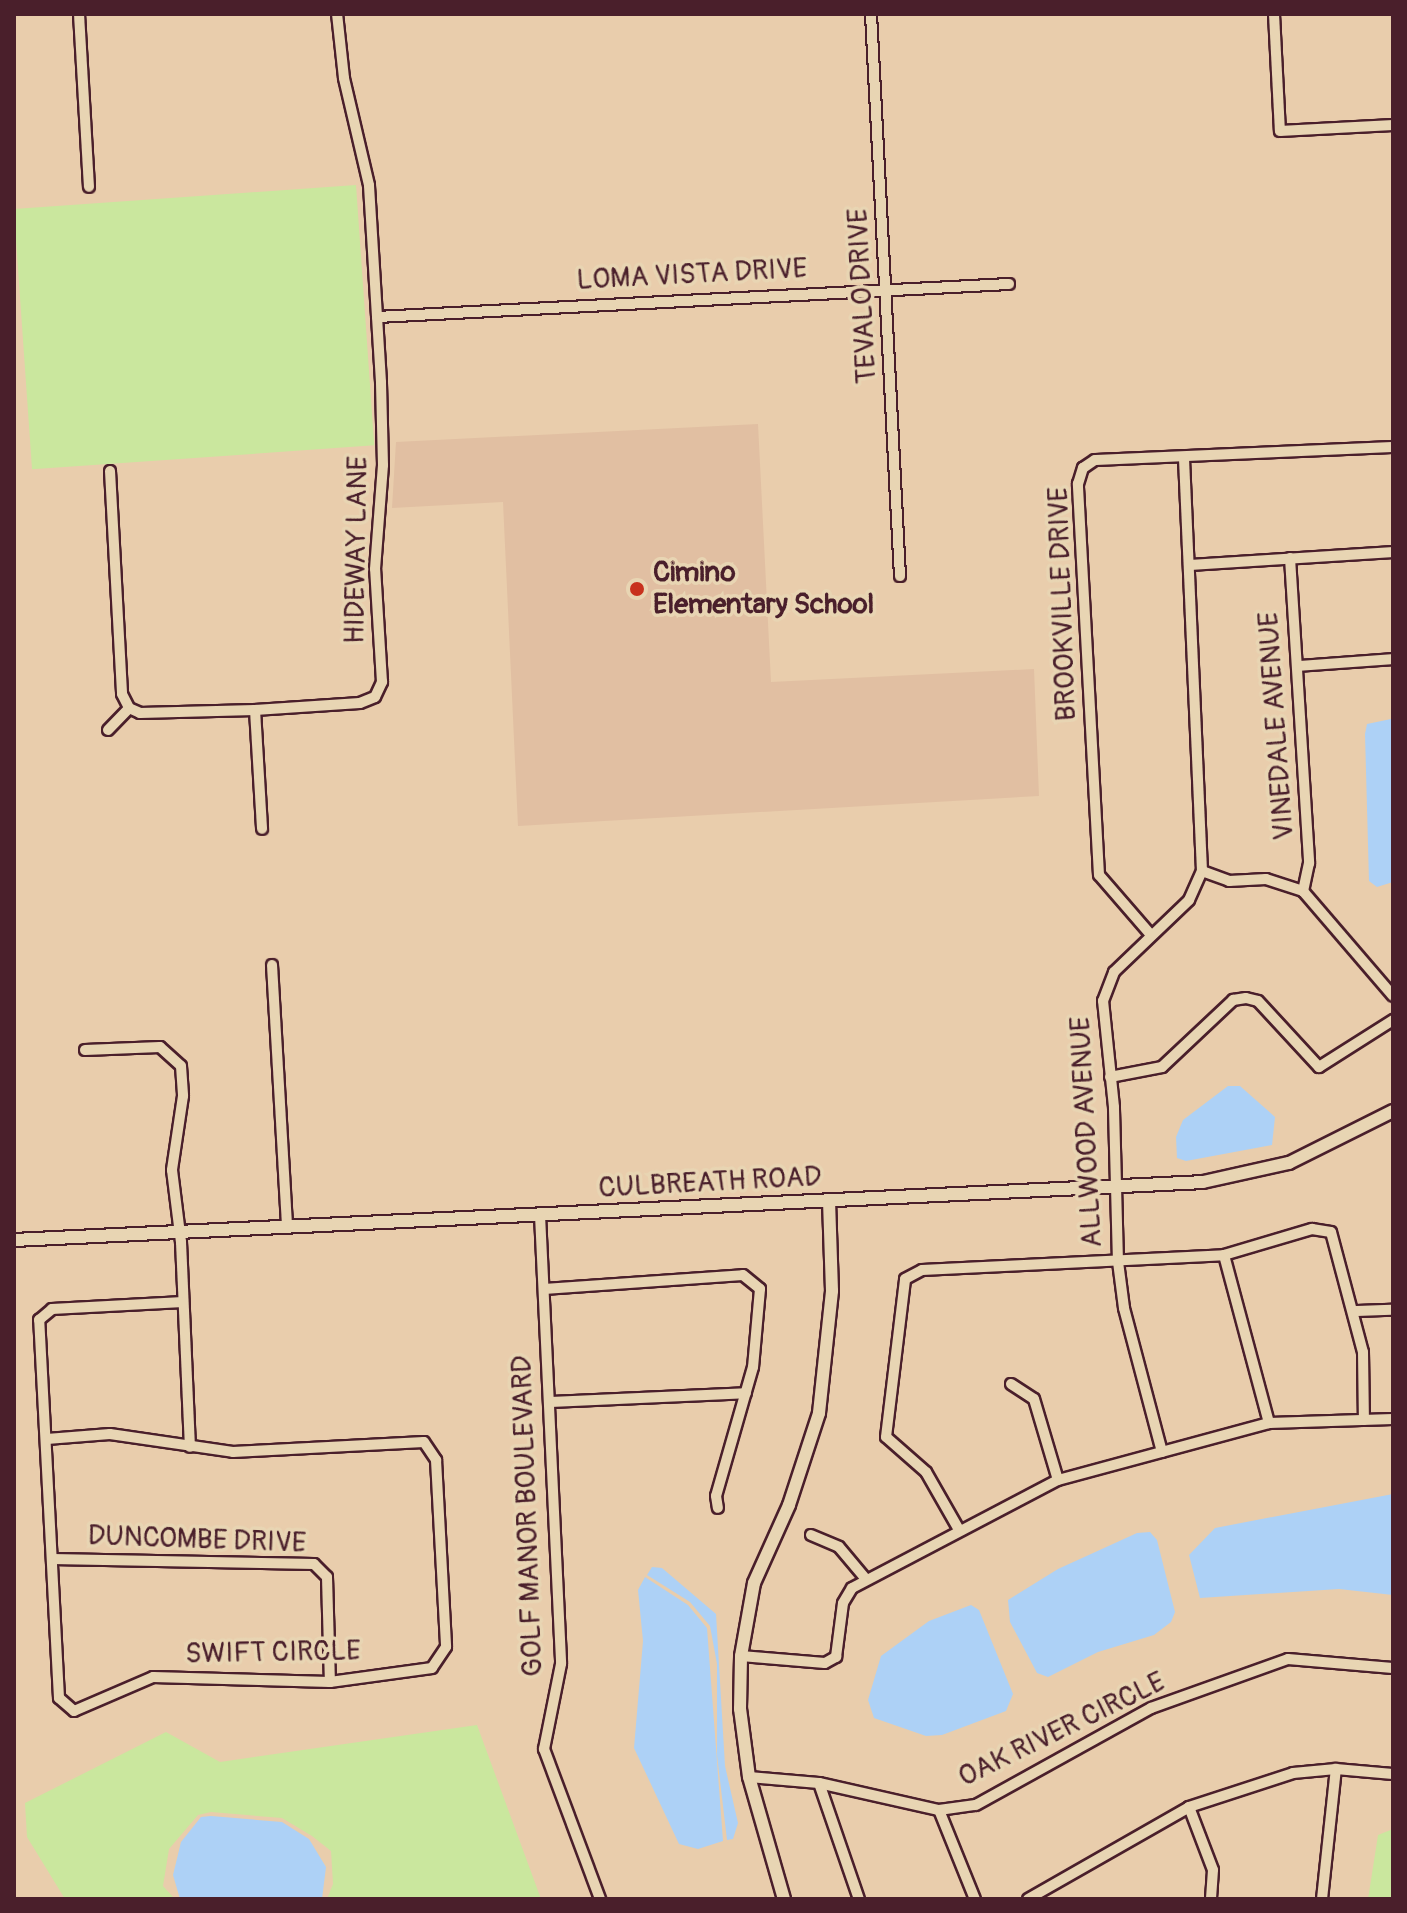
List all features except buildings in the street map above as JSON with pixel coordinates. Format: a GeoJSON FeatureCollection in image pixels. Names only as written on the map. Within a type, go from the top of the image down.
{"type":"FeatureCollection","features":[{"type":"Feature","properties":{"kind":"street"},"geometry":{"type":"LineString","coordinates":[[79,14],[89,187]]}},
{"type":"Feature","properties":{"kind":"street","name":"HIDEWAY LANE"},"geometry":{"type":"LineString","coordinates":[[129,708],[140,713],[360,703],[375,697],[382,682],[375,569],[383,465],[369,185],[344,78],[337,14]]}},
{"type":"Feature","properties":{"kind":"street","name":"TEVALO DRIVE"},"geometry":{"type":"LineString","coordinates":[[871,14],[888,288],[900,576]]}},
{"type":"Feature","properties":{"kind":"street"},"geometry":{"type":"LineString","coordinates":[[1274,14],[1280,131],[1393,125]]}},
{"type":"Feature","properties":{"kind":"street","name":"LOMA VISTA DRIVE"},"geometry":{"type":"LineString","coordinates":[[377,317],[1009,284]]}},
{"type":"Feature","properties":{"kind":"street","name":"BROOKVILLE DRIVE"},"geometry":{"type":"LineString","coordinates":[[1151,935],[1099,875],[1078,484],[1083,468],[1095,460],[1393,447]]}},
{"type":"Feature","properties":{"kind":"street"},"geometry":{"type":"LineString","coordinates":[[1184,457],[1202,871],[1229,881],[1266,879],[1303,891],[1393,996]]}},
{"type":"Feature","properties":{"kind":"street"},"geometry":{"type":"LineString","coordinates":[[108,730],[129,708],[122,694],[110,471]]}},
{"type":"Feature","properties":{"kind":"street"},"geometry":{"type":"LineString","coordinates":[[1191,565],[1393,552]]}},
{"type":"Feature","properties":{"kind":"street","name":"VINEDALE AVENUE"},"geometry":{"type":"LineString","coordinates":[[1290,558],[1309,863],[1303,891]]}},
{"type":"Feature","properties":{"kind":"street"},"geometry":{"type":"LineString","coordinates":[[1298,666],[1393,659]]}},
{"type":"Feature","properties":{"kind":"street"},"geometry":{"type":"LineString","coordinates":[[255,710],[262,829]]}},
{"type":"Feature","properties":{"kind":"street","name":"ALLWOOD AVENUE"},"geometry":{"type":"LineString","coordinates":[[1162,1452],[1124,1308],[1118,1262],[1118,1188],[1103,1001],[1114,972],[1189,900],[1202,871]]}},
{"type":"Feature","properties":{"kind":"street"},"geometry":{"type":"LineString","coordinates":[[272,965],[287,1227]]}},
{"type":"Feature","properties":{"kind":"street"},"geometry":{"type":"LineString","coordinates":[[1110,1077],[1162,1067],[1233,1000],[1246,998],[1258,1001],[1319,1067],[1393,1020]]}},
{"type":"Feature","properties":{"kind":"street"},"geometry":{"type":"LineString","coordinates":[[85,1050],[160,1047],[181,1066],[183,1096],[172,1170],[183,1302],[190,1447]]}},
{"type":"Feature","properties":{"kind":"street","name":"CULBREATH ROAD"},"geometry":{"type":"LineString","coordinates":[[14,1240],[1203,1182],[1289,1163],[1393,1111]]}},
{"type":"Feature","properties":{"kind":"street"},"geometry":{"type":"LineString","coordinates":[[784,1899],[749,1777],[740,1709],[741,1656],[754,1583],[789,1505],[819,1413],[832,1291],[829,1201]]}},
{"type":"Feature","properties":{"kind":"street","name":"GOLF MANOR BOULEVARD"},"geometry":{"type":"LineString","coordinates":[[540,1215],[561,1664],[544,1749],[600,1899]]}},
{"type":"Feature","properties":{"kind":"street"},"geometry":{"type":"LineString","coordinates":[[958,1528],[926,1472],[886,1437],[905,1279],[922,1270],[1224,1255],[1312,1229],[1331,1232],[1355,1311],[1363,1352],[1364,1420]]}},
{"type":"Feature","properties":{"kind":"street"},"geometry":{"type":"LineString","coordinates":[[1224,1255],[1269,1423]]}},
{"type":"Feature","properties":{"kind":"street"},"geometry":{"type":"LineString","coordinates":[[544,1289],[743,1275],[760,1289],[753,1367],[716,1496],[718,1508]]}},
{"type":"Feature","properties":{"kind":"street","name":"SWIFT CIRCLE"},"geometry":{"type":"LineString","coordinates":[[47,1439],[110,1434],[233,1452],[424,1442],[436,1460],[446,1647],[432,1668],[330,1682],[153,1677],[74,1711],[59,1698],[39,1320],[52,1309],[183,1302]]}},
{"type":"Feature","properties":{"kind":"street"},"geometry":{"type":"LineString","coordinates":[[1355,1311],[1393,1310]]}},
{"type":"Feature","properties":{"kind":"street"},"geometry":{"type":"LineString","coordinates":[[1011,1384],[1034,1399],[1058,1480]]}},
{"type":"Feature","properties":{"kind":"street"},"geometry":{"type":"LineString","coordinates":[[550,1402],[746,1393]]}},
{"type":"Feature","properties":{"kind":"street"},"geometry":{"type":"LineString","coordinates":[[741,1656],[825,1663],[836,1657],[843,1603],[865,1578],[958,1528],[1058,1480],[1269,1423],[1393,1419]]}},
{"type":"Feature","properties":{"kind":"street"},"geometry":{"type":"LineString","coordinates":[[811,1535],[839,1547],[865,1578]]}},
{"type":"Feature","properties":{"kind":"street","name":"DUNCOMBE DRIVE"},"geometry":{"type":"LineString","coordinates":[[52,1559],[314,1564],[327,1577],[330,1682]]}},
{"type":"Feature","properties":{"kind":"street","name":"OAK RIVER CIRCLE"},"geometry":{"type":"LineString","coordinates":[[749,1777],[819,1783],[939,1810],[976,1805],[1151,1708],[1288,1659],[1393,1668]]}},
{"type":"Feature","properties":{"kind":"street"},"geometry":{"type":"LineString","coordinates":[[1322,1899],[1336,1769]]}},
{"type":"Feature","properties":{"kind":"street"},"geometry":{"type":"LineString","coordinates":[[1028,1899],[1189,1807],[1293,1773],[1336,1769],[1393,1774]]}},
{"type":"Feature","properties":{"kind":"street"},"geometry":{"type":"LineString","coordinates":[[819,1783],[859,1899]]}},
{"type":"Feature","properties":{"kind":"street"},"geometry":{"type":"LineString","coordinates":[[1189,1807],[1213,1870],[1211,1899]]}},
{"type":"Feature","properties":{"kind":"street"},"geometry":{"type":"LineString","coordinates":[[939,1810],[975,1899]]}},
{"type":"Feature","properties":{"kind":"shaded area","name":"Cimino Elementary School"},"geometry":{"type":"Polygon","coordinates":[[[758,424],[771,682],[1034,669],[1039,796],[518,826],[503,502],[392,508],[396,442],[758,424]]]}},
{"type":"Feature","properties":{"kind":"green space"},"geometry":{"type":"Polygon","coordinates":[[[356,185],[374,445],[32,469],[14,209],[356,185]]]}},
{"type":"Feature","properties":{"kind":"green space"},"geometry":{"type":"Polygon","coordinates":[[[477,1725],[541,1899],[327,1899],[333,1884],[331,1851],[312,1836],[282,1818],[211,1812],[198,1815],[169,1849],[163,1886],[175,1899],[65,1899],[27,1837],[25,1803],[166,1732],[220,1762],[477,1725]]]}},
{"type":"Feature","properties":{"kind":"green space"},"geometry":{"type":"Polygon","coordinates":[[[1393,1829],[1393,1899],[1368,1899],[1378,1835],[1393,1829]]]}},
{"type":"Feature","properties":{"kind":"water"},"geometry":{"type":"Polygon","coordinates":[[[1391,719],[1393,882],[1377,887],[1369,881],[1365,734],[1367,724],[1391,719]]]}},
{"type":"Feature","properties":{"kind":"water"},"geometry":{"type":"Polygon","coordinates":[[[1228,1086],[1240,1086],[1275,1117],[1272,1145],[1186,1161],[1177,1158],[1176,1137],[1183,1120],[1228,1086]]]}},
{"type":"Feature","properties":{"kind":"water"},"geometry":{"type":"Polygon","coordinates":[[[1393,1494],[1393,1595],[1339,1589],[1200,1598],[1189,1555],[1215,1528],[1393,1494]]]}},
{"type":"Feature","properties":{"kind":"water"},"geometry":{"type":"Polygon","coordinates":[[[1150,1532],[1157,1540],[1175,1612],[1171,1622],[1154,1635],[1098,1652],[1048,1677],[1037,1673],[1010,1622],[1008,1600],[1058,1569],[1137,1533],[1150,1532]]]}},
{"type":"Feature","properties":{"kind":"water"},"geometry":{"type":"Polygon","coordinates":[[[652,1567],[662,1568],[716,1614],[725,1766],[738,1823],[733,1839],[727,1840],[717,1755],[717,1664],[710,1626],[690,1602],[647,1575],[652,1567]]]}},
{"type":"Feature","properties":{"kind":"water"},"geometry":{"type":"Polygon","coordinates":[[[645,1577],[688,1605],[707,1628],[723,1841],[698,1849],[679,1844],[634,1748],[643,1641],[638,1590],[645,1577]]]}},
{"type":"Feature","properties":{"kind":"water"},"geometry":{"type":"Polygon","coordinates":[[[971,1605],[979,1610],[1013,1694],[1006,1711],[942,1735],[926,1736],[874,1718],[868,1700],[881,1656],[929,1621],[971,1605]]]}},
{"type":"Feature","properties":{"kind":"water"},"geometry":{"type":"Polygon","coordinates":[[[201,1817],[282,1822],[309,1839],[326,1867],[322,1899],[180,1899],[173,1875],[181,1842],[201,1817]]]}},
{"type":"Feature","properties":{"kind":"place","name":"Cimino Elementary School"},"geometry":{"type":"Point","coordinates":[637,589]}}]}
